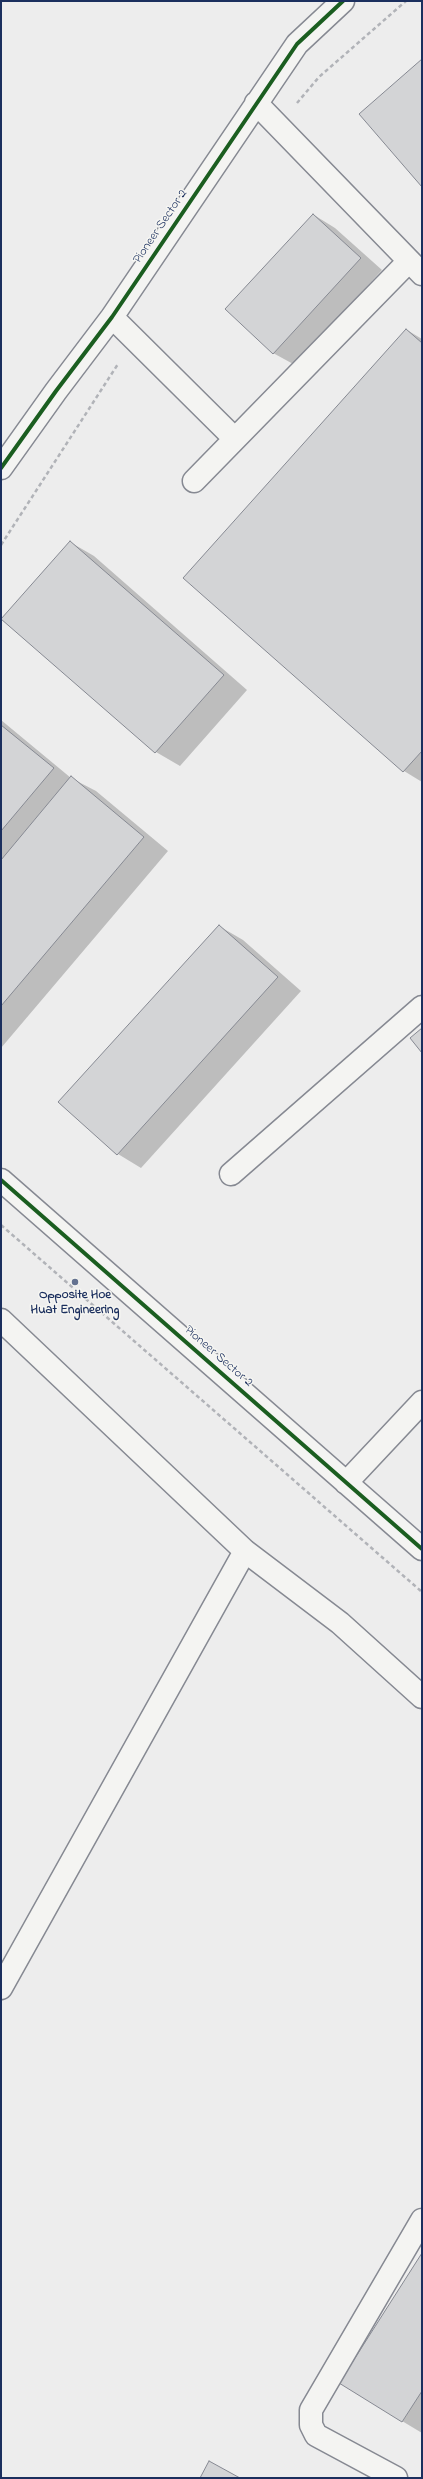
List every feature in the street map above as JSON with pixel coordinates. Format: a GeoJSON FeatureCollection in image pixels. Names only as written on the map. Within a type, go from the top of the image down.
{"type":"FeatureCollection","features":[{"type":"Feature","properties":{"kind":"street","name":"Pioneer Sector 2"},"geometry":{"type":"LineString","coordinates":[[1,468],[56,391],[112,317],[256,102],[297,44],[343,1]]}},
{"type":"Feature","properties":{"kind":"street"},"geometry":{"type":"LineString","coordinates":[[194,481],[416,267],[277,126],[256,102]]}},
{"type":"Feature","properties":{"kind":"street"},"geometry":{"type":"LineString","coordinates":[[112,317],[236,440]]}},
{"type":"Feature","properties":{"kind":"street"},"geometry":{"type":"LineString","coordinates":[[231,1174],[422,1007]]}},
{"type":"Feature","properties":{"kind":"street","name":"Pioneer Sector 2"},"geometry":{"type":"LineString","coordinates":[[1,1180],[422,1549]]}},
{"type":"Feature","properties":{"kind":"street"},"geometry":{"type":"LineString","coordinates":[[1,1320],[245,1551],[340,1623],[422,1697]]}},
{"type":"Feature","properties":{"kind":"street"},"geometry":{"type":"LineString","coordinates":[[346,1483],[422,1402]]}},
{"type":"Feature","properties":{"kind":"street"},"geometry":{"type":"LineString","coordinates":[[1,1988],[245,1551]]}},
{"type":"Feature","properties":{"kind":"street"},"geometry":{"type":"LineString","coordinates":[[396,2478],[316,2435],[311,2425],[311,2410],[422,2220]]}},
{"type":"Feature","properties":{"kind":"path"},"geometry":{"type":"LineString","coordinates":[[277,126],[319,77],[406,1]]}},
{"type":"Feature","properties":{"kind":"path"},"geometry":{"type":"LineString","coordinates":[[1,545],[134,340]]}},
{"type":"Feature","properties":{"kind":"path"},"geometry":{"type":"LineString","coordinates":[[1,1226],[422,1592]]}},
{"type":"Feature","properties":{"kind":"building"},"geometry":{"type":"Polygon","coordinates":[[[422,59],[422,187],[359,114],[422,59]]]}},
{"type":"Feature","properties":{"kind":"building"},"geometry":{"type":"Polygon","coordinates":[[[313,214],[361,258],[273,354],[225,309],[313,214]]]}},
{"type":"Feature","properties":{"kind":"building"},"geometry":{"type":"Polygon","coordinates":[[[406,329],[422,343],[422,751],[403,772],[183,578],[406,329]]]}},
{"type":"Feature","properties":{"kind":"building"},"geometry":{"type":"Polygon","coordinates":[[[70,541],[224,675],[155,753],[1,619],[70,541]]]}},
{"type":"Feature","properties":{"kind":"building"},"geometry":{"type":"Polygon","coordinates":[[[1,725],[54,768],[1,831],[1,725]]]}},
{"type":"Feature","properties":{"kind":"building"},"geometry":{"type":"Polygon","coordinates":[[[71,776],[144,837],[1,1006],[1,860],[71,776]]]}},
{"type":"Feature","properties":{"kind":"building"},"geometry":{"type":"Polygon","coordinates":[[[219,925],[278,977],[117,1155],[58,1102],[219,925]]]}},
{"type":"Feature","properties":{"kind":"building"},"geometry":{"type":"Polygon","coordinates":[[[422,1028],[422,1053],[410,1038],[422,1028]]]}},
{"type":"Feature","properties":{"kind":"building"},"geometry":{"type":"Polygon","coordinates":[[[422,2253],[422,2391],[402,2422],[339,2383],[422,2253]]]}},
{"type":"Feature","properties":{"kind":"building"},"geometry":{"type":"Polygon","coordinates":[[[209,2461],[240,2478],[200,2478],[209,2461]]]}},
{"type":"Feature","properties":{"kind":"cycle path"},"geometry":{"type":"LineString","coordinates":[[1,468],[56,391],[112,317],[297,44],[343,1]]}},
{"type":"Feature","properties":{"kind":"cycle path"},"geometry":{"type":"LineString","coordinates":[[1,1180],[422,1549]]}},
{"type":"Feature","properties":{"kind":"place","name":"Opposite Hoe Huat Engineering"},"geometry":{"type":"Point","coordinates":[75,1282]}}]}
